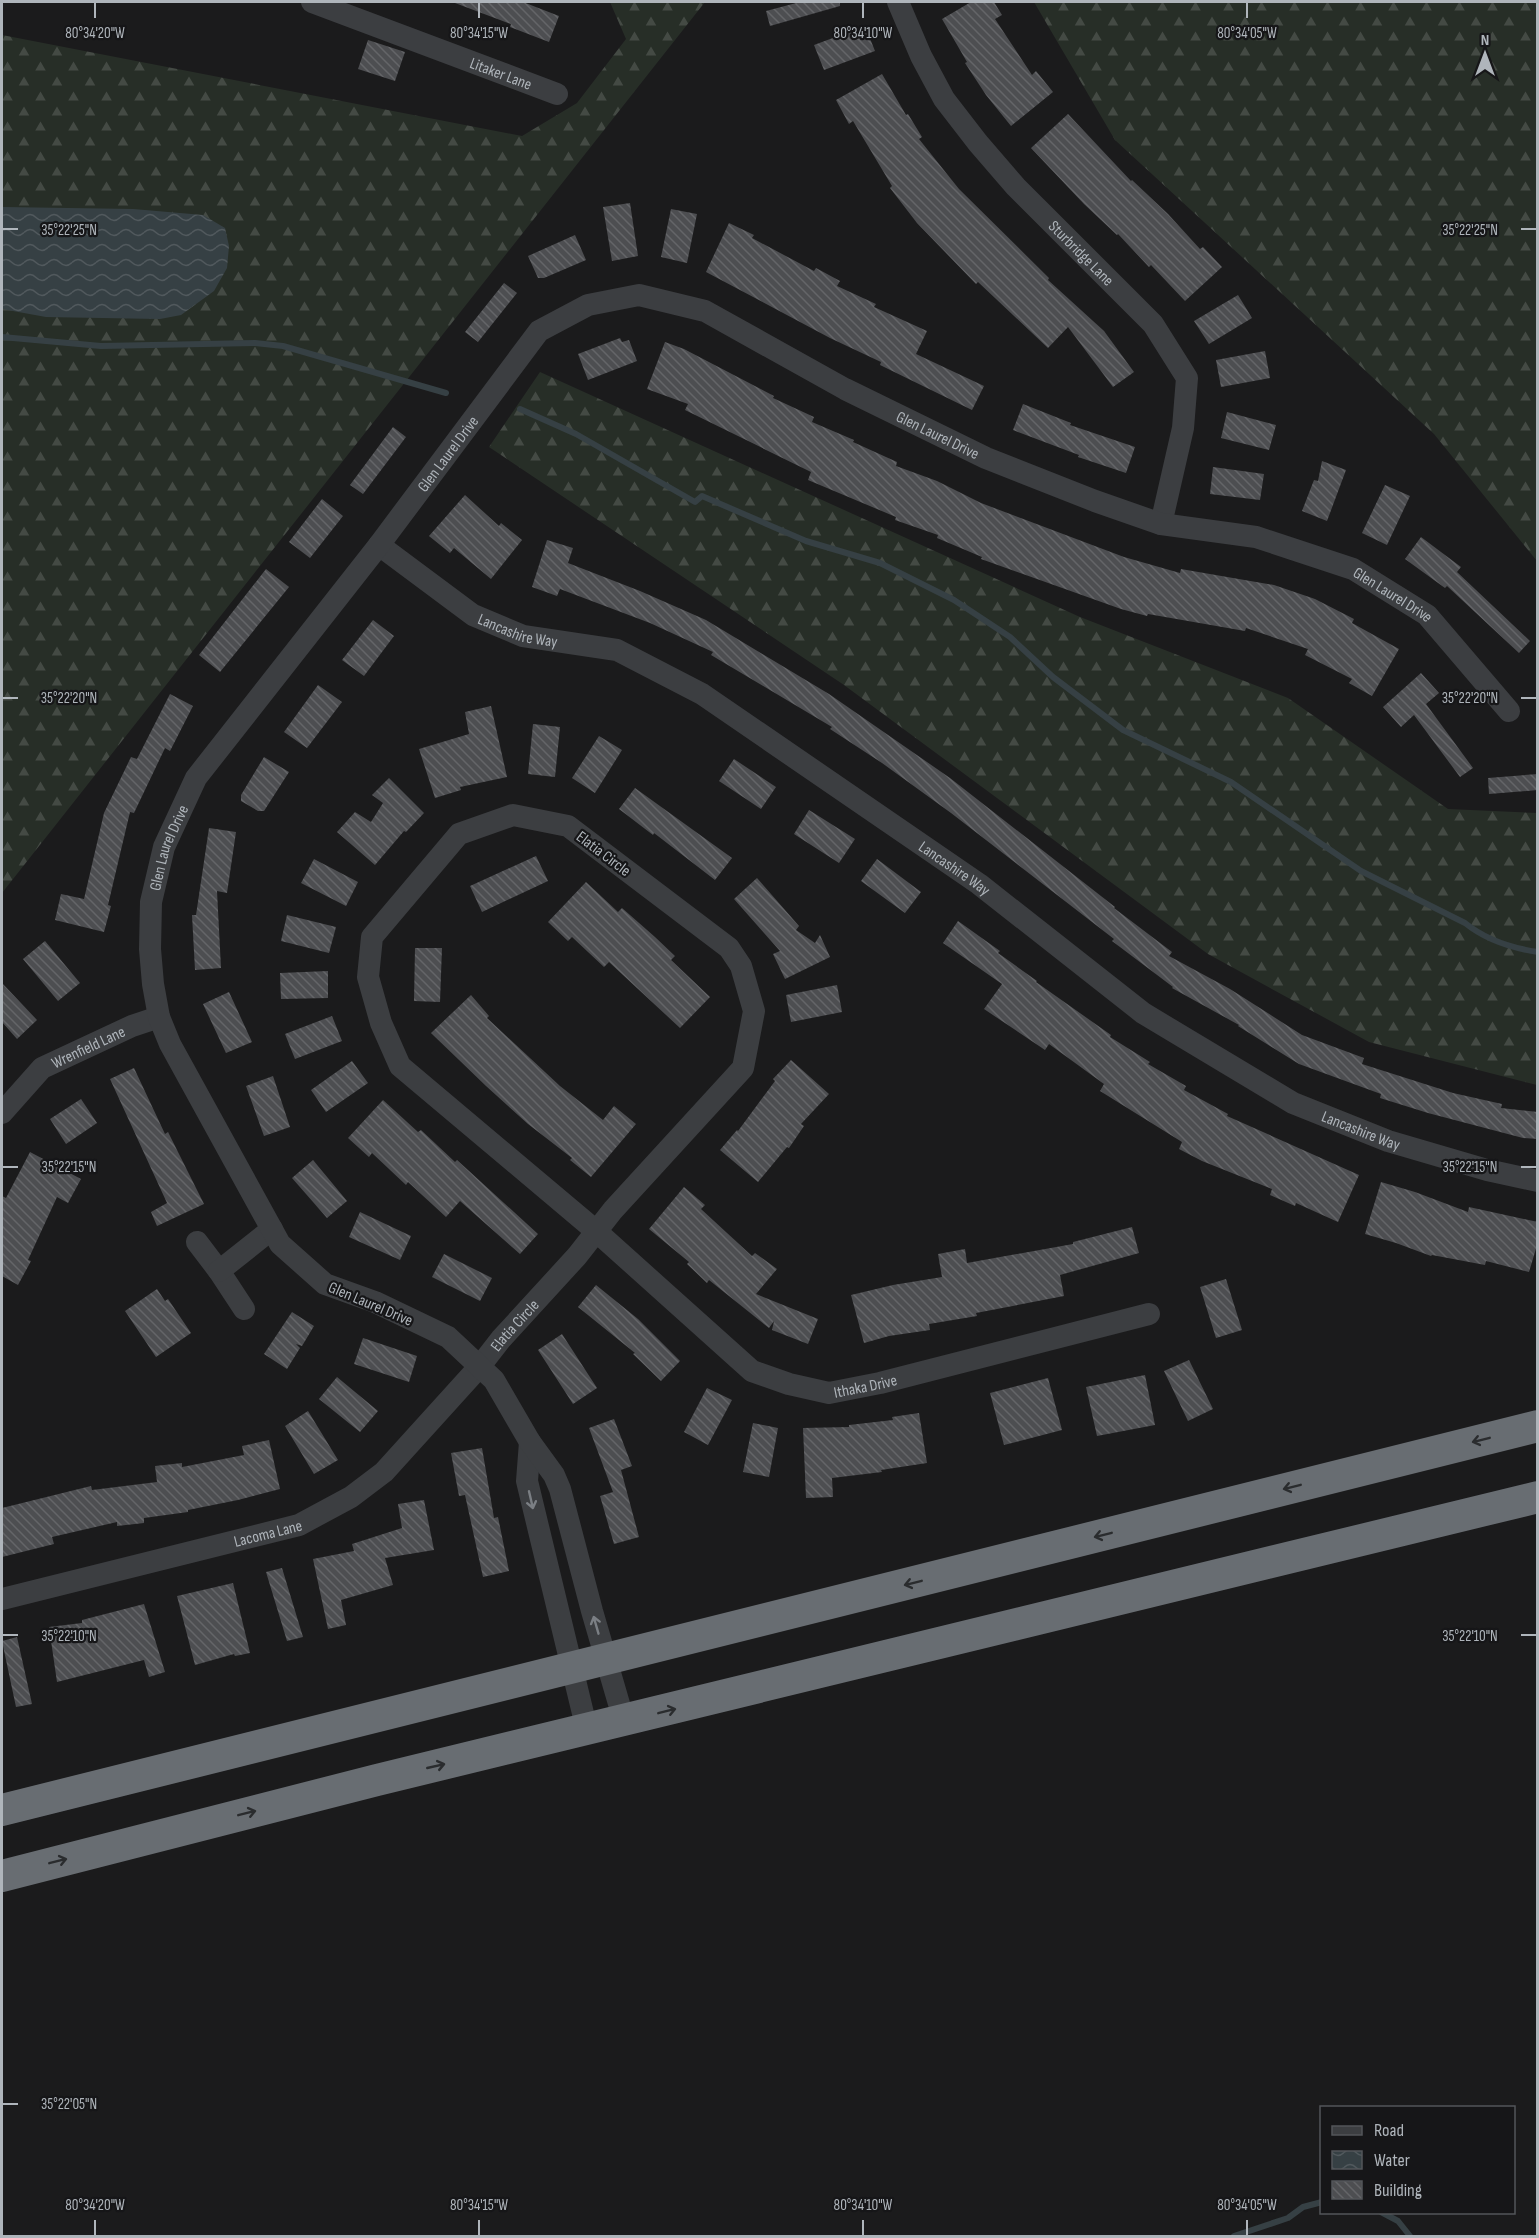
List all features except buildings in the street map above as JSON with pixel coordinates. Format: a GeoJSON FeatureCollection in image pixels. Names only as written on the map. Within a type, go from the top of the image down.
{"type":"FeatureCollection","features":[{"type":"Feature","properties":{"kind":"highway"},"geometry":{"type":"LineString","coordinates":[[2,1810],[1538,1426]]}},
{"type":"Feature","properties":{"kind":"highway"},"geometry":{"type":"LineString","coordinates":[[2,1876],[377,1780],[1538,1497]]}},
{"type":"Feature","properties":{"kind":"street","name":"Litaker Lane"},"geometry":{"type":"LineString","coordinates":[[312,2],[556,94]]}},
{"type":"Feature","properties":{"kind":"street","name":"Sturbridge Lane"},"geometry":{"type":"LineString","coordinates":[[898,2],[921,56],[944,99],[1016,187],[1153,324],[1187,378],[1183,428],[1161,524]]}},
{"type":"Feature","properties":{"kind":"street","name":"Glen Laurel Drive"},"geometry":{"type":"LineString","coordinates":[[624,1721],[560,1489],[554,1475],[530,1442],[494,1380],[448,1337],[375,1302],[325,1284],[280,1244],[170,1044],[159,1017],[150,949],[151,902],[164,847],[196,778],[379,545],[539,331],[588,305],[639,295],[705,311],[845,389],[986,458],[1161,524],[1256,537],[1353,569],[1427,615],[1509,711]]}},
{"type":"Feature","properties":{"kind":"street","name":"Lancashire Way"},"geometry":{"type":"LineString","coordinates":[[379,545],[473,615],[523,636],[617,650],[702,694],[980,884],[1143,1013],[1293,1103],[1389,1141],[1487,1170],[1538,1180]]}},
{"type":"Feature","properties":{"kind":"street","name":"Elatia Circle"},"geometry":{"type":"LineString","coordinates":[[480,1366],[501,1339],[742,1068],[754,1011],[741,966],[729,948],[568,826],[513,815],[459,834],[372,937],[368,977],[381,1023],[400,1066],[596,1231]]}},
{"type":"Feature","properties":{"kind":"street","name":"Wrenfield Lane"},"geometry":{"type":"LineString","coordinates":[[2,1113],[42,1068],[132,1026],[159,1017]]}},
{"type":"Feature","properties":{"kind":"street"},"geometry":{"type":"LineString","coordinates":[[219,1272],[272,1229]]}},
{"type":"Feature","properties":{"kind":"street","name":"Ithaka Drive"},"geometry":{"type":"LineString","coordinates":[[596,1231],[752,1371],[789,1384],[829,1393],[880,1383],[1149,1314]]}},
{"type":"Feature","properties":{"kind":"street"},"geometry":{"type":"LineString","coordinates":[[197,1242],[244,1309]]}},
{"type":"Feature","properties":{"kind":"street","name":"Lacoma Lane"},"geometry":{"type":"LineString","coordinates":[[2,1599],[299,1525],[351,1497],[384,1472],[480,1366]]}},
{"type":"Feature","properties":{"kind":"street"},"geometry":{"type":"LineString","coordinates":[[530,1442],[527,1481],[587,1730]]}},
{"type":"Feature","properties":{"kind":"green space"},"geometry":{"type":"Polygon","coordinates":[[[610,2],[705,2],[2,893],[2,35],[522,136],[577,103],[626,39],[610,2]]]}},
{"type":"Feature","properties":{"kind":"green space"},"geometry":{"type":"Polygon","coordinates":[[[1034,2],[1537,2],[1537,561],[1434,434],[1115,140],[1034,2]]]}},
{"type":"Feature","properties":{"kind":"green space"},"geometry":{"type":"Polygon","coordinates":[[[540,372],[1080,617],[1288,698],[1448,809],[1537,813],[1537,1085],[1369,1042],[1208,954],[844,685],[489,447],[540,372]]]}},
{"type":"Feature","properties":{"kind":"water"},"geometry":{"type":"Polygon","coordinates":[[[2,207],[133,209],[203,215],[225,228],[229,246],[227,268],[214,291],[181,315],[160,319],[46,317],[2,309],[2,207]]]}},
{"type":"Feature","properties":{"kind":"waterway"},"geometry":{"type":"LineString","coordinates":[[2,337],[101,346],[255,343],[283,346],[446,393]]}},
{"type":"Feature","properties":{"kind":"waterway"},"geometry":{"type":"LineString","coordinates":[[520,409],[576,434],[695,502],[702,496],[806,541],[880,563],[954,600],[1010,637],[1053,677],[1123,730],[1231,782],[1361,871],[1465,923],[1490,939],[1538,952]]}},
{"type":"Feature","properties":{"kind":"waterway"},"geometry":{"type":"LineString","coordinates":[[1234,2236],[1288,2218],[1303,2207],[1320,2203]]}},
{"type":"Feature","properties":{"kind":"waterway"},"geometry":{"type":"LineString","coordinates":[[1385,2214],[1398,2221],[1410,2236]]}}]}
